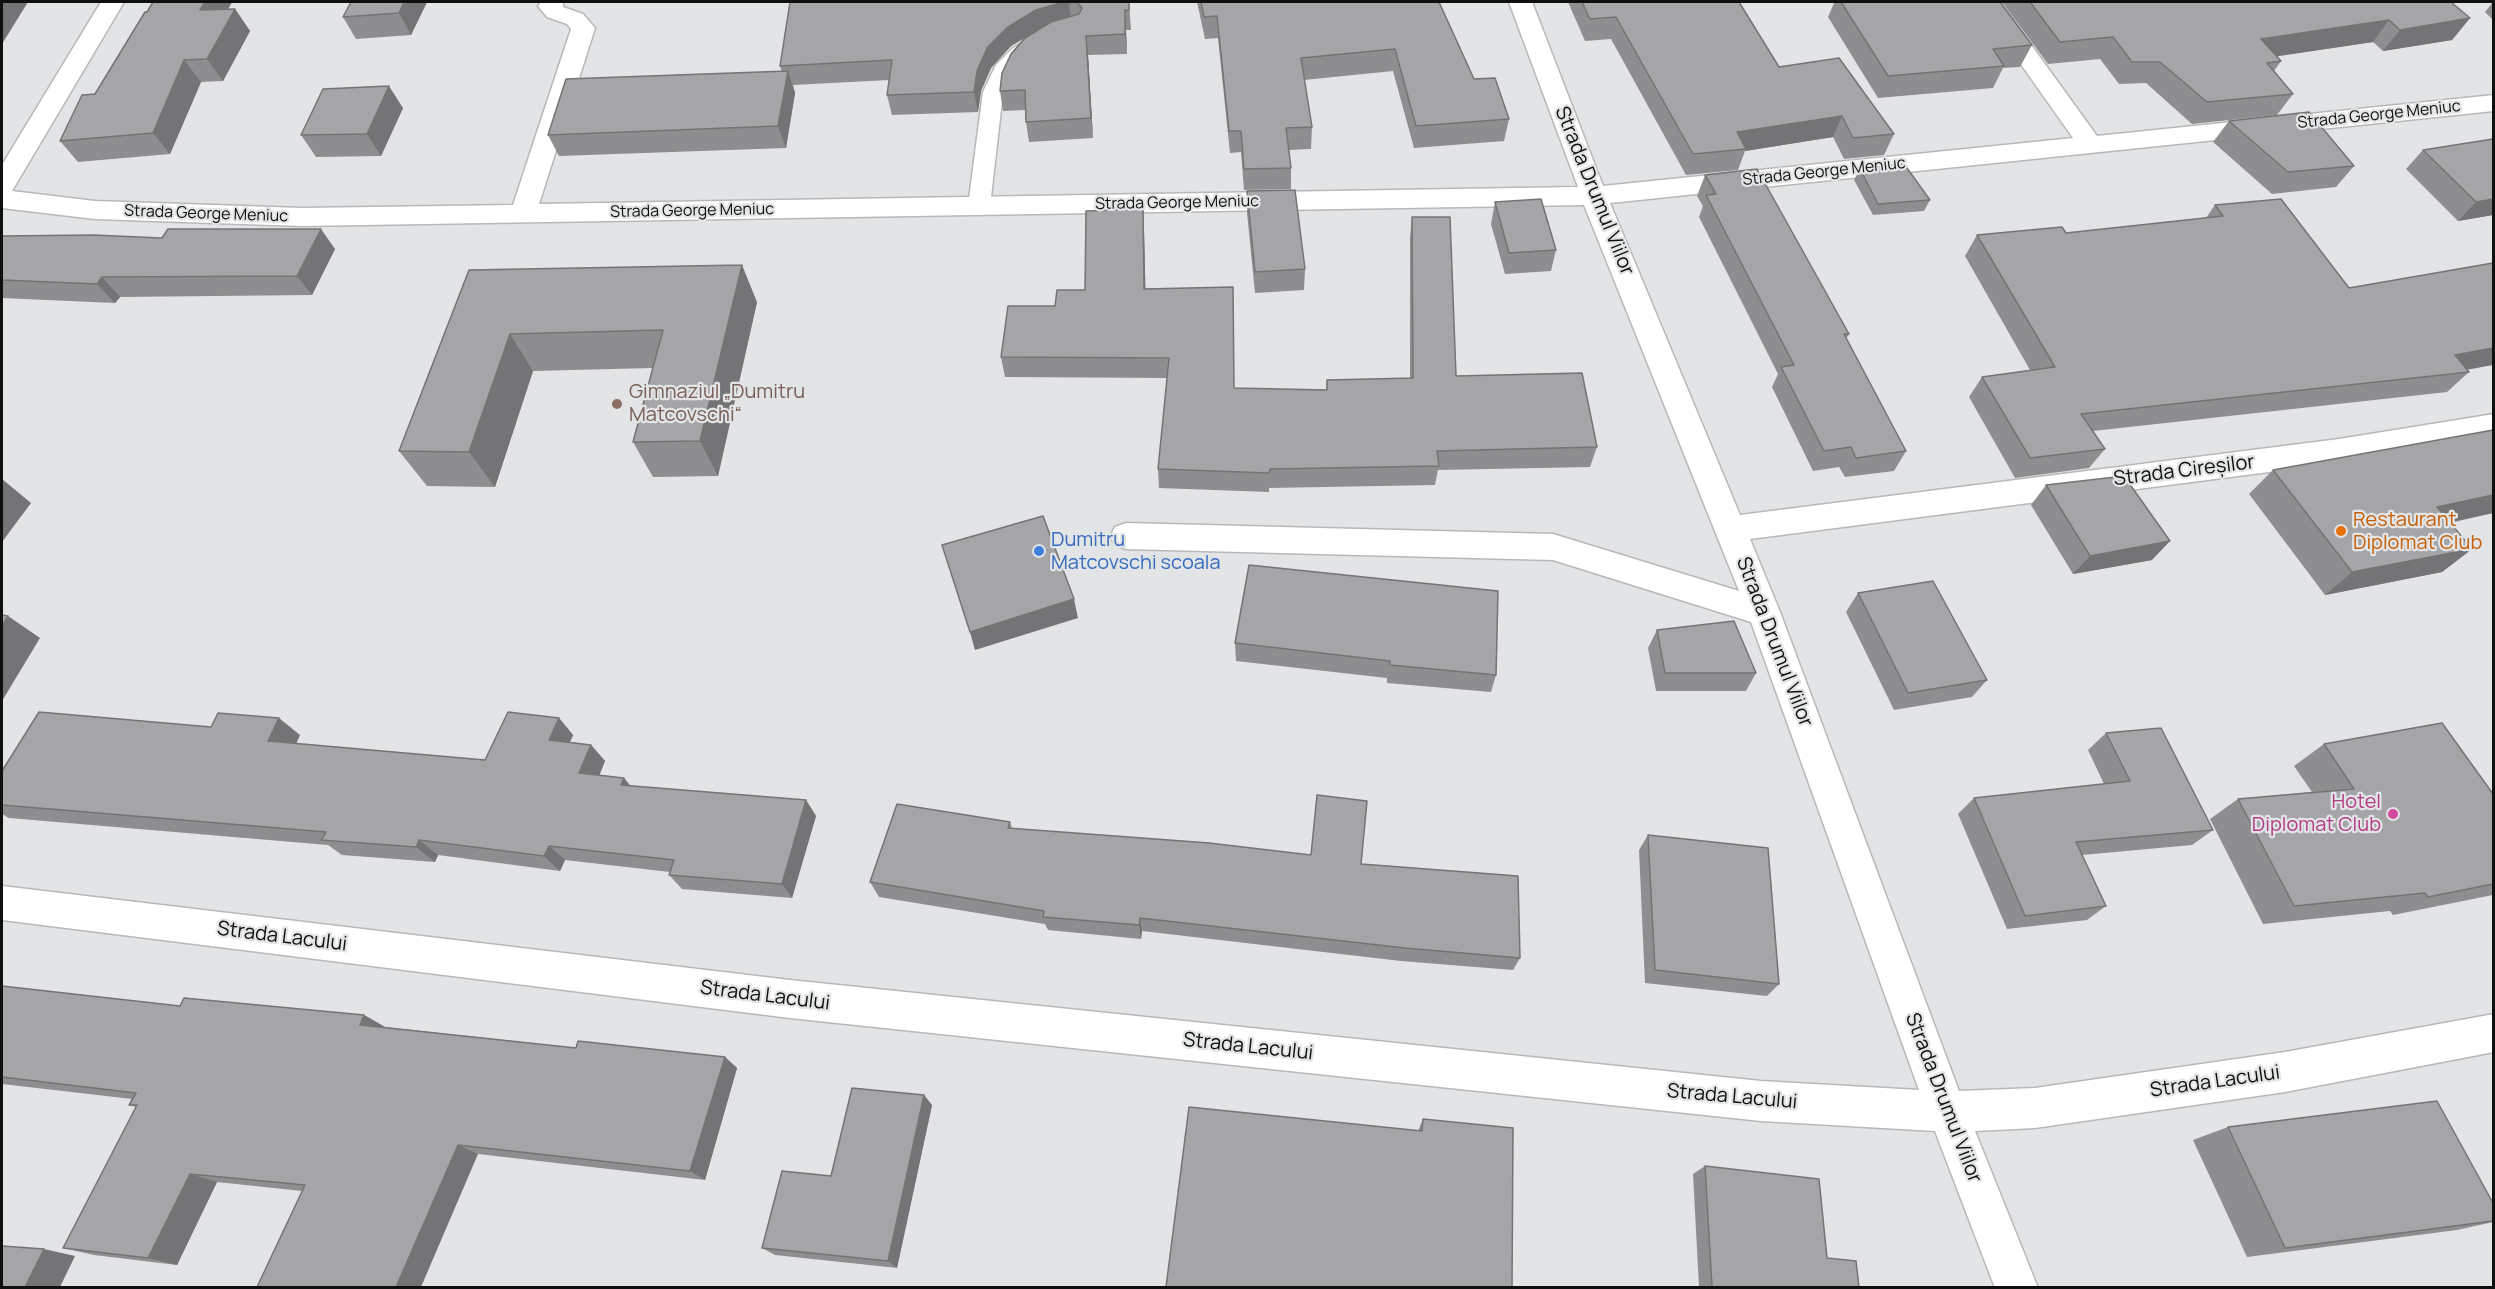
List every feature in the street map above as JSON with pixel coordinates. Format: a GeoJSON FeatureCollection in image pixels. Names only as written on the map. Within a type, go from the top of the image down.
{"type":"FeatureCollection","features":[{"type":"Feature","properties":{"kind":"street"},"geometry":{"type":"LineString","coordinates":[[2,186],[111,2]]}},
{"type":"Feature","properties":{"kind":"street"},"geometry":{"type":"LineString","coordinates":[[523,213],[584,28],[575,19],[555,12],[550,6],[552,2]]}},
{"type":"Feature","properties":{"kind":"street","name":"Strada Drumul Viilor"},"geometry":{"type":"LineString","coordinates":[[1520,2],[1594,196],[1764,612],[1947,1112],[2017,1287]]}},
{"type":"Feature","properties":{"kind":"street"},"geometry":{"type":"LineString","coordinates":[[1988,2],[2090,144]]}},
{"type":"Feature","properties":{"kind":"street","name":"Strada George Meniuc"},"geometry":{"type":"LineString","coordinates":[[2,199],[94,210],[302,217],[1594,196],[2493,103]]}},
{"type":"Feature","properties":{"kind":"street","name":"Strada Cireșilor"},"geometry":{"type":"LineString","coordinates":[[1731,529],[2338,451],[2493,425]]}},
{"type":"Feature","properties":{"kind":"street"},"geometry":{"type":"LineString","coordinates":[[1126,536],[1553,548],[1764,612]]}},
{"type":"Feature","properties":{"kind":"street","name":"Strada Lacului"},"geometry":{"type":"LineString","coordinates":[[2,903],[790,999],[1761,1101],[1947,1112],[2035,1108],[2285,1072],[2493,1033]]}},
{"type":"Feature","properties":{"kind":"lane"},"geometry":{"type":"LineString","coordinates":[[979,206],[993,92],[1003,69],[1020,52],[1046,36]]}},
{"type":"Feature","properties":{"kind":"building"},"geometry":{"type":"Polygon","coordinates":[[[153,2],[205,2],[200,10],[235,9],[207,59],[184,60],[153,133],[60,141],[82,95],[95,94],[153,2]]]}},
{"type":"Feature","properties":{"kind":"building"},"geometry":{"type":"Polygon","coordinates":[[[351,2],[404,2],[399,13],[343,17],[351,2]]]}},
{"type":"Feature","properties":{"kind":"building"},"geometry":{"type":"Polygon","coordinates":[[[790,2],[1064,2],[1036,10],[1008,27],[987,48],[977,71],[974,92],[887,95],[892,60],[780,66],[790,2]]]}},
{"type":"Feature","properties":{"kind":"building"},"geometry":{"type":"Polygon","coordinates":[[[1077,2],[1129,2],[1129,10],[1125,10],[1125,34],[1086,36],[1091,118],[1026,122],[1025,90],[1000,91],[1002,73],[1011,54],[1025,38],[1051,22],[1079,14],[1082,8],[1077,2]]]}},
{"type":"Feature","properties":{"kind":"building"},"geometry":{"type":"Polygon","coordinates":[[[1201,2],[1439,2],[1474,79],[1495,78],[1509,119],[1416,126],[1395,49],[1301,58],[1312,127],[1286,128],[1291,168],[1244,169],[1241,131],[1229,131],[1217,16],[1204,17],[1201,2]]]}},
{"type":"Feature","properties":{"kind":"building"},"geometry":{"type":"Polygon","coordinates":[[[1582,2],[1739,2],[1779,67],[1839,58],[1894,134],[1853,138],[1842,116],[1737,132],[1746,149],[1693,154],[1616,17],[1590,19],[1582,2]]]}},
{"type":"Feature","properties":{"kind":"building"},"geometry":{"type":"Polygon","coordinates":[[[1841,2],[2000,2],[2032,45],[1993,49],[2004,66],[1888,76],[1841,2]]]}},
{"type":"Feature","properties":{"kind":"building"},"geometry":{"type":"Polygon","coordinates":[[[2030,2],[2451,2],[2470,18],[2400,30],[2389,20],[2261,39],[2281,61],[2267,63],[2293,94],[2207,102],[2160,62],[2132,62],[2113,37],[2060,42],[2030,2]]]}},
{"type":"Feature","properties":{"kind":"building"},"geometry":{"type":"Polygon","coordinates":[[[788,71],[778,126],[548,135],[566,79],[788,71]]]}},
{"type":"Feature","properties":{"kind":"building"},"geometry":{"type":"Polygon","coordinates":[[[389,86],[367,134],[301,135],[323,89],[389,86]]]}},
{"type":"Feature","properties":{"kind":"building"},"geometry":{"type":"Polygon","coordinates":[[[2309,112],[2354,166],[2288,172],[2229,121],[2309,112]]]}},
{"type":"Feature","properties":{"kind":"building"},"geometry":{"type":"Polygon","coordinates":[[[2493,139],[2493,199],[2476,202],[2423,150],[2493,139]]]}},
{"type":"Feature","properties":{"kind":"building"},"geometry":{"type":"Polygon","coordinates":[[[1904,164],[1930,200],[1878,204],[1860,169],[1904,164]]]}},
{"type":"Feature","properties":{"kind":"building"},"geometry":{"type":"Polygon","coordinates":[[[1757,169],[1849,334],[1844,334],[1906,451],[1856,458],[1851,447],[1824,451],[1781,367],[1794,365],[1706,195],[1716,194],[1705,175],[1757,169]]]}},
{"type":"Feature","properties":{"kind":"building"},"geometry":{"type":"Polygon","coordinates":[[[1295,190],[1305,269],[1255,272],[1247,191],[1295,190]]]}},
{"type":"Feature","properties":{"kind":"building"},"geometry":{"type":"Polygon","coordinates":[[[1541,199],[1556,250],[1509,253],[1495,202],[1541,199]]]}},
{"type":"Feature","properties":{"kind":"building"},"geometry":{"type":"Polygon","coordinates":[[[2281,199],[2349,288],[2493,263],[2493,348],[2455,355],[2469,372],[2081,414],[2105,449],[2030,458],[1982,377],[2055,367],[1977,235],[2062,227],[2066,233],[2223,216],[2215,205],[2281,199]]]}},
{"type":"Feature","properties":{"kind":"building"},"geometry":{"type":"Polygon","coordinates":[[[1143,209],[1144,289],[1233,287],[1234,388],[1327,390],[1327,380],[1413,378],[1412,217],[1450,217],[1456,376],[1582,373],[1597,447],[1437,451],[1439,466],[1270,469],[1269,473],[1158,469],[1169,358],[1001,357],[1008,306],[1055,306],[1057,290],[1085,290],[1086,211],[1143,209]]]}},
{"type":"Feature","properties":{"kind":"building"},"geometry":{"type":"Polygon","coordinates":[[[168,229],[321,229],[297,276],[102,277],[97,284],[2,280],[2,236],[93,235],[162,238],[168,229]]]}},
{"type":"Feature","properties":{"kind":"building"},"geometry":{"type":"Polygon","coordinates":[[[742,265],[700,441],[633,442],[663,330],[510,334],[469,452],[399,451],[469,270],[742,265]]]}},
{"type":"Feature","properties":{"kind":"building"},"geometry":{"type":"Polygon","coordinates":[[[2493,430],[2493,495],[2437,507],[2472,549],[2352,572],[2273,470],[2493,430]]]}},
{"type":"Feature","properties":{"kind":"building"},"geometry":{"type":"Polygon","coordinates":[[[2124,476],[2170,541],[2090,556],[2046,485],[2124,476]]]}},
{"type":"Feature","properties":{"kind":"building"},"geometry":{"type":"Polygon","coordinates":[[[1043,516],[1074,599],[970,632],[942,545],[1043,516]]]}},
{"type":"Feature","properties":{"kind":"building"},"geometry":{"type":"Polygon","coordinates":[[[1249,565],[1498,591],[1496,675],[1390,665],[1390,661],[1235,643],[1249,565]]]}},
{"type":"Feature","properties":{"kind":"building"},"geometry":{"type":"Polygon","coordinates":[[[1933,581],[1987,680],[1908,693],[1858,593],[1933,581]]]}},
{"type":"Feature","properties":{"kind":"building"},"geometry":{"type":"Polygon","coordinates":[[[2,615],[8,616],[2,626],[2,615]]]}},
{"type":"Feature","properties":{"kind":"building"},"geometry":{"type":"Polygon","coordinates":[[[1734,621],[1756,673],[1665,673],[1657,630],[1734,621]]]}},
{"type":"Feature","properties":{"kind":"building"},"geometry":{"type":"Polygon","coordinates":[[[39,712],[211,727],[218,713],[279,718],[268,741],[485,760],[508,712],[559,718],[549,740],[591,745],[579,773],[624,778],[621,785],[806,800],[782,884],[669,875],[674,860],[549,846],[544,856],[419,840],[416,847],[321,840],[326,832],[2,805],[2,771],[39,712]]]}},
{"type":"Feature","properties":{"kind":"building"},"geometry":{"type":"Polygon","coordinates":[[[2442,723],[2493,794],[2493,884],[2428,897],[2425,893],[2294,906],[2238,799],[2354,789],[2324,744],[2442,723]]]}},
{"type":"Feature","properties":{"kind":"building"},"geometry":{"type":"Polygon","coordinates":[[[2161,728],[2213,830],[2076,842],[2106,906],[2025,916],[1974,798],[2130,781],[2106,733],[2161,728]]]}},
{"type":"Feature","properties":{"kind":"building"},"geometry":{"type":"Polygon","coordinates":[[[1317,795],[1367,801],[1361,864],[1518,876],[1520,958],[1405,948],[1140,918],[1139,925],[1043,917],[1044,911],[870,882],[897,804],[1010,822],[1008,828],[1209,843],[1311,855],[1317,795]]]}},
{"type":"Feature","properties":{"kind":"building"},"geometry":{"type":"Polygon","coordinates":[[[1648,835],[1768,848],[1779,984],[1655,970],[1648,835]]]}},
{"type":"Feature","properties":{"kind":"building"},"geometry":{"type":"Polygon","coordinates":[[[2,986],[180,1006],[184,998],[364,1015],[360,1025],[576,1048],[578,1041],[725,1057],[690,1171],[458,1145],[396,1287],[257,1287],[305,1185],[190,1174],[148,1258],[63,1248],[137,1105],[129,1105],[136,1093],[2,1077],[2,986]]]}},
{"type":"Feature","properties":{"kind":"building"},"geometry":{"type":"Polygon","coordinates":[[[852,1088],[924,1095],[888,1261],[762,1248],[782,1171],[831,1176],[852,1088]]]}},
{"type":"Feature","properties":{"kind":"building"},"geometry":{"type":"Polygon","coordinates":[[[2437,1101],[2493,1203],[2493,1221],[2285,1248],[2228,1127],[2437,1101]]]}},
{"type":"Feature","properties":{"kind":"building"},"geometry":{"type":"Polygon","coordinates":[[[1189,1107],[1422,1131],[1423,1119],[1513,1128],[1512,1287],[1166,1287],[1189,1107]]]}},
{"type":"Feature","properties":{"kind":"building"},"geometry":{"type":"Polygon","coordinates":[[[1705,1166],[1819,1179],[1827,1258],[1856,1261],[1859,1287],[1712,1287],[1705,1166]]]}},
{"type":"Feature","properties":{"kind":"building"},"geometry":{"type":"Polygon","coordinates":[[[2,1246],[44,1249],[25,1287],[2,1287],[2,1246]]]}},
{"type":"Feature","properties":{"kind":"place","name":"Gimnaziul „Dumitru Matcovschi“"},"geometry":{"type":"Point","coordinates":[617,404]}},
{"type":"Feature","properties":{"kind":"place","name":"Restaurant Diplomat Club"},"geometry":{"type":"Point","coordinates":[2341,531]}},
{"type":"Feature","properties":{"kind":"place","name":"Dumitru Matcovschi scoala"},"geometry":{"type":"Point","coordinates":[1039,551]}},
{"type":"Feature","properties":{"kind":"place","name":"Hotel Diplomat Club"},"geometry":{"type":"Point","coordinates":[2393,814]}}]}
